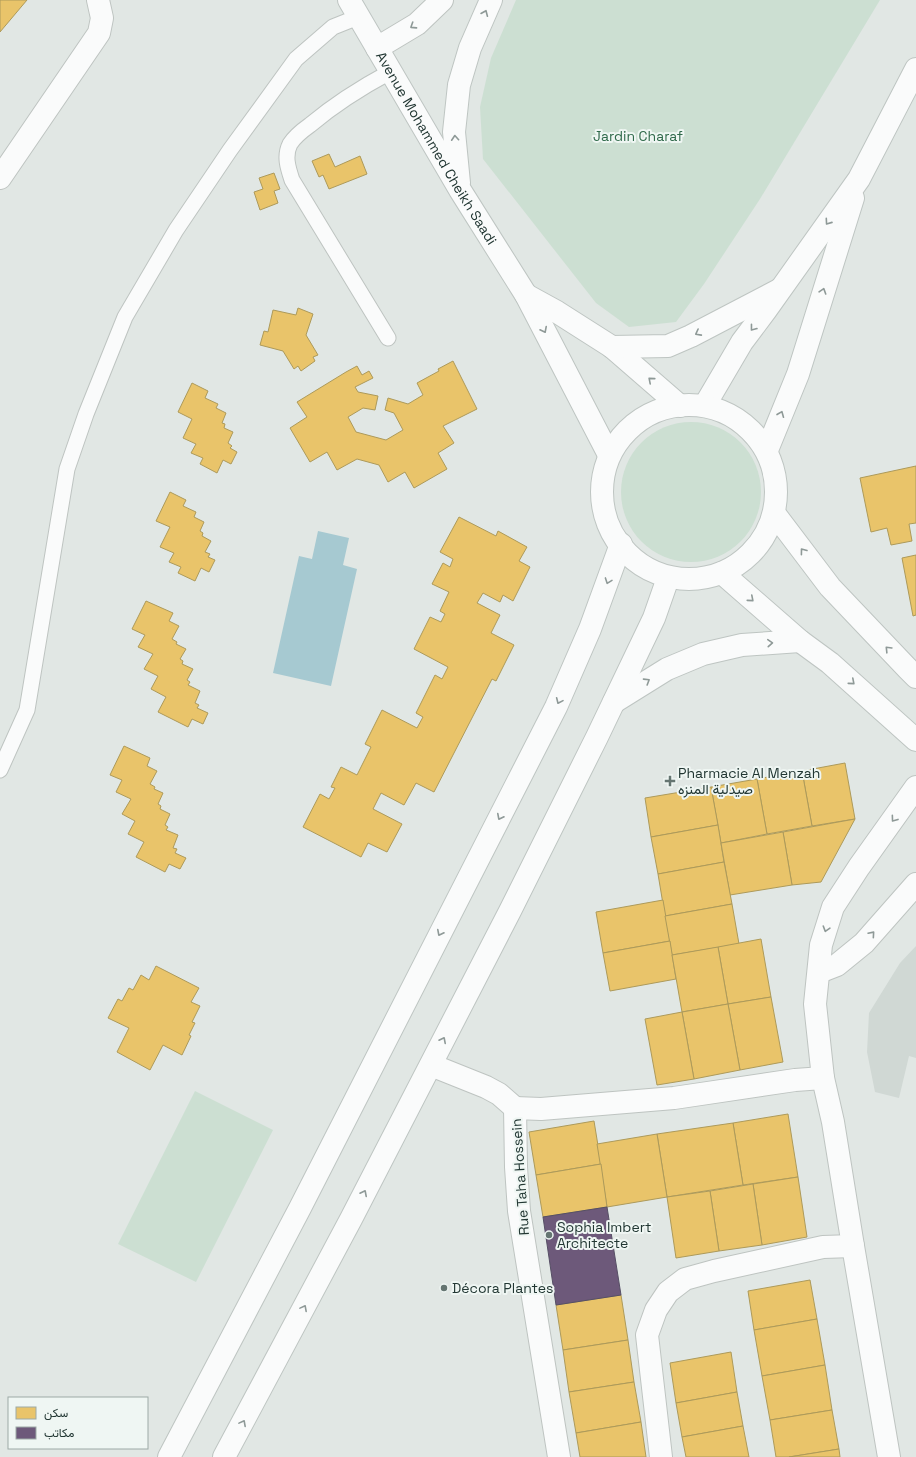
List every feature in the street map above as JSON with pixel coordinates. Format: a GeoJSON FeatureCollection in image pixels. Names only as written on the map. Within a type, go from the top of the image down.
{"type":"FeatureCollection","features":[{"type":"Feature","properties":{"kind":"street"},"geometry":{"type":"LineString","coordinates":[[0,178],[100,33],[102,18],[98,0]]}},
{"type":"Feature","properties":{"kind":"street"},"geometry":{"type":"LineString","coordinates":[[377,48],[417,24],[442,0]]}},
{"type":"Feature","properties":{"kind":"street"},"geometry":{"type":"LineString","coordinates":[[460,190],[454,132],[460,84],[470,48],[491,0]]}},
{"type":"Feature","properties":{"kind":"street","name":"Avenue Mohammed Cheikh Saadi"},"geometry":{"type":"LineString","coordinates":[[354,8],[460,190],[526,295],[608,453]]}},
{"type":"Feature","properties":{"kind":"street"},"geometry":{"type":"LineString","coordinates":[[705,405],[742,342],[859,179],[916,69]]}},
{"type":"Feature","properties":{"kind":"street"},"geometry":{"type":"LineString","coordinates":[[767,450],[798,374],[859,179]]}},
{"type":"Feature","properties":{"kind":"street"},"geometry":{"type":"LineString","coordinates":[[612,347],[668,346],[691,336],[781,288]]}},
{"type":"Feature","properties":{"kind":"street","name":"Avenue Mohammed Cheikh Saadi"},"geometry":{"type":"LineString","coordinates":[[526,295],[612,347],[680,406]]}},
{"type":"Feature","properties":{"kind":"street"},"geometry":{"type":"LineString","coordinates":[[705,405],[741,421],[767,450],[776,480],[774,512],[755,549],[722,574],[695,579],[668,578],[632,559],[621,544],[607,519],[601,500],[603,473],[608,453],[633,424],[661,409],[680,406],[705,405]]}},
{"type":"Feature","properties":{"kind":"street"},"geometry":{"type":"LineString","coordinates":[[774,512],[830,587],[916,677]]}},
{"type":"Feature","properties":{"kind":"street"},"geometry":{"type":"LineString","coordinates":[[169,1457],[300,1208],[556,707],[590,629],[621,544]]}},
{"type":"Feature","properties":{"kind":"street"},"geometry":{"type":"LineString","coordinates":[[722,574],[800,641],[830,663],[916,740]]}},
{"type":"Feature","properties":{"kind":"street"},"geometry":{"type":"LineString","coordinates":[[224,1457],[351,1220],[514,904],[654,618],[668,578]]}},
{"type":"Feature","properties":{"kind":"street"},"geometry":{"type":"LineString","coordinates":[[614,702],[667,668],[703,654],[742,645],[800,641]]}},
{"type":"Feature","properties":{"kind":"street"},"geometry":{"type":"LineString","coordinates":[[889,1457],[852,1246],[833,1122],[823,1078],[816,1004],[822,945],[833,907],[859,866],[916,786]]}},
{"type":"Feature","properties":{"kind":"street"},"geometry":{"type":"LineString","coordinates":[[819,972],[837,965],[864,943],[916,884]]}},
{"type":"Feature","properties":{"kind":"street"},"geometry":{"type":"LineString","coordinates":[[431,1065],[486,1087],[498,1094],[515,1108]]}},
{"type":"Feature","properties":{"kind":"street","name":"Rue Taha Hossein"},"geometry":{"type":"LineString","coordinates":[[559,1457],[519,1212],[516,1167],[515,1108],[540,1109],[674,1098],[795,1080],[823,1078]]}},
{"type":"Feature","properties":{"kind":"street"},"geometry":{"type":"LineString","coordinates":[[661,1457],[647,1335],[656,1310],[668,1292],[685,1279],[714,1271],[823,1247],[852,1246]]}},
{"type":"Feature","properties":{"kind":"lane"},"geometry":{"type":"LineString","coordinates":[[0,770],[27,710],[67,469],[86,414],[125,317],[180,224],[230,150],[296,59],[354,8]]}},
{"type":"Feature","properties":{"kind":"lane"},"geometry":{"type":"LineString","coordinates":[[388,338],[292,180],[287,167],[287,154],[290,144],[299,134],[324,113],[363,87],[390,72]]}},
{"type":"Feature","properties":{"kind":"shaded area"},"geometry":{"type":"Polygon","coordinates":[[[916,946],[916,1058],[909,1056],[899,1098],[875,1092],[867,1052],[869,1013],[900,963],[916,946]]]}},
{"type":"Feature","properties":{"kind":"green space","name":"Jardin Charaf"},"geometry":{"type":"Polygon","coordinates":[[[516,0],[880,0],[760,199],[704,284],[676,322],[629,327],[596,303],[483,159],[480,107],[491,58],[516,0]]]}},
{"type":"Feature","properties":{"kind":"green space"},"geometry":{"type":"Polygon","coordinates":[[[698,422],[724,430],[745,448],[756,465],[760,478],[760,506],[756,519],[749,531],[735,546],[718,557],[705,561],[684,562],[658,554],[637,536],[626,519],[622,506],[621,485],[629,459],[647,438],[664,427],[677,423],[698,422]]]}},
{"type":"Feature","properties":{"kind":"green space"},"geometry":{"type":"Polygon","coordinates":[[[195,1091],[273,1130],[196,1282],[118,1244],[195,1091]]]}},
{"type":"Feature","properties":{"kind":"water"},"geometry":{"type":"Polygon","coordinates":[[[318,531],[349,538],[343,565],[357,569],[331,686],[273,673],[299,556],[312,559],[318,531]]]}},
{"type":"Feature","properties":{"kind":"building: سكن"},"geometry":{"type":"Polygon","coordinates":[[[0,0],[27,0],[0,32],[0,0]]]}},
{"type":"Feature","properties":{"kind":"building: سكن"},"geometry":{"type":"Polygon","coordinates":[[[329,154],[335,167],[360,156],[367,174],[329,189],[323,175],[319,177],[312,161],[329,154]]]}},
{"type":"Feature","properties":{"kind":"building: سكن"},"geometry":{"type":"Polygon","coordinates":[[[274,173],[280,189],[274,191],[278,203],[260,210],[254,192],[263,189],[259,178],[274,173]]]}},
{"type":"Feature","properties":{"kind":"building: سكن"},"geometry":{"type":"Polygon","coordinates":[[[298,308],[313,314],[306,335],[318,355],[313,357],[315,361],[301,371],[298,366],[294,369],[283,351],[260,345],[264,331],[268,332],[273,310],[296,315],[298,308]]]}},
{"type":"Feature","properties":{"kind":"building: سكن"},"geometry":{"type":"Polygon","coordinates":[[[453,361],[477,409],[443,426],[454,443],[438,453],[447,469],[414,488],[405,472],[388,482],[379,465],[357,459],[337,470],[327,452],[310,462],[290,428],[307,417],[297,402],[357,366],[362,375],[369,371],[373,378],[355,387],[358,392],[378,396],[375,410],[363,408],[348,417],[356,432],[386,440],[403,430],[394,413],[385,410],[388,398],[408,404],[423,395],[417,383],[439,371],[438,369],[453,361]]]}},
{"type":"Feature","properties":{"kind":"building: سكن"},"geometry":{"type":"Polygon","coordinates":[[[192,383],[208,391],[205,398],[218,404],[216,408],[226,413],[222,423],[225,424],[224,428],[233,432],[228,443],[232,446],[230,448],[237,452],[231,464],[223,460],[217,473],[200,464],[203,458],[191,453],[196,444],[183,438],[192,419],[178,412],[192,383]]]}},
{"type":"Feature","properties":{"kind":"building: سكن"},"geometry":{"type":"Polygon","coordinates":[[[916,466],[916,523],[909,524],[912,541],[891,545],[887,528],[871,532],[860,478],[916,466]]]}},
{"type":"Feature","properties":{"kind":"building: سكن"},"geometry":{"type":"Polygon","coordinates":[[[170,492],[186,500],[183,506],[196,512],[194,517],[204,522],[200,531],[203,533],[202,536],[211,541],[205,552],[210,554],[208,557],[215,560],[209,572],[201,568],[195,581],[178,573],[181,567],[169,562],[174,553],[160,547],[170,527],[156,521],[170,492]]]}},
{"type":"Feature","properties":{"kind":"building: سكن"},"geometry":{"type":"Polygon","coordinates":[[[459,517],[496,536],[498,531],[527,547],[519,561],[530,567],[513,601],[503,595],[500,602],[483,593],[477,603],[500,615],[491,633],[514,645],[496,681],[492,679],[434,792],[416,783],[404,805],[381,793],[373,809],[402,824],[387,852],[368,843],[361,857],[303,827],[320,794],[329,799],[335,788],[331,787],[341,767],[357,775],[371,747],[365,744],[382,710],[417,728],[423,717],[416,713],[435,675],[442,679],[448,667],[414,649],[430,617],[441,622],[445,614],[440,611],[449,592],[432,584],[443,563],[450,567],[453,559],[440,552],[459,517]]]}},
{"type":"Feature","properties":{"kind":"building: سكن"},"geometry":{"type":"Polygon","coordinates":[[[916,555],[916,615],[913,616],[902,558],[916,555]]]}},
{"type":"Feature","properties":{"kind":"building: سكن"},"geometry":{"type":"Polygon","coordinates":[[[146,601],[173,613],[169,621],[179,626],[172,639],[177,642],[176,644],[186,649],[180,659],[183,661],[182,664],[193,669],[187,680],[190,682],[188,685],[200,691],[195,703],[199,705],[197,708],[208,713],[203,724],[192,719],[188,727],[158,712],[166,697],[151,689],[158,676],[144,669],[153,654],[138,647],[145,635],[132,629],[146,601]]]}},
{"type":"Feature","properties":{"kind":"building: سكن"},"geometry":{"type":"Polygon","coordinates":[[[124,746],[150,758],[147,766],[157,771],[150,784],[155,787],[154,789],[163,793],[158,804],[161,806],[160,809],[170,814],[165,825],[168,827],[166,830],[178,835],[173,848],[177,849],[175,853],[186,858],[180,869],[169,864],[165,872],[136,857],[144,842],[128,834],[135,821],[122,814],[131,799],[116,792],[122,780],[110,775],[124,746]]]}},
{"type":"Feature","properties":{"kind":"building: سكن"},"geometry":{"type":"Polygon","coordinates":[[[845,763],[855,819],[812,826],[802,771],[845,763]]]}},
{"type":"Feature","properties":{"kind":"building: سكن"},"geometry":{"type":"Polygon","coordinates":[[[802,771],[812,826],[767,834],[757,779],[802,771]]]}},
{"type":"Feature","properties":{"kind":"building: سكن"},"geometry":{"type":"Polygon","coordinates":[[[757,779],[767,834],[721,843],[711,787],[757,779]]]}},
{"type":"Feature","properties":{"kind":"building: سكن"},"geometry":{"type":"Polygon","coordinates":[[[711,787],[718,825],[651,837],[645,798],[711,787]]]}},
{"type":"Feature","properties":{"kind":"building: سكن"},"geometry":{"type":"Polygon","coordinates":[[[855,819],[821,882],[792,885],[783,832],[855,819]]]}},
{"type":"Feature","properties":{"kind":"building: سكن"},"geometry":{"type":"Polygon","coordinates":[[[718,825],[724,862],[658,874],[651,837],[718,825]]]}},
{"type":"Feature","properties":{"kind":"building: سكن"},"geometry":{"type":"Polygon","coordinates":[[[783,832],[792,885],[730,895],[721,843],[783,832]]]}},
{"type":"Feature","properties":{"kind":"building: سكن"},"geometry":{"type":"Polygon","coordinates":[[[724,862],[732,904],[665,916],[658,874],[724,862]]]}},
{"type":"Feature","properties":{"kind":"building: سكن"},"geometry":{"type":"Polygon","coordinates":[[[663,900],[670,941],[603,953],[596,912],[663,900]]]}},
{"type":"Feature","properties":{"kind":"building: سكن"},"geometry":{"type":"Polygon","coordinates":[[[732,904],[739,944],[672,955],[665,916],[732,904]]]}},
{"type":"Feature","properties":{"kind":"building: سكن"},"geometry":{"type":"Polygon","coordinates":[[[761,939],[771,997],[728,1004],[718,947],[761,939]]]}},
{"type":"Feature","properties":{"kind":"building: سكن"},"geometry":{"type":"Polygon","coordinates":[[[670,941],[676,979],[610,991],[603,953],[670,941]]]}},
{"type":"Feature","properties":{"kind":"building: سكن"},"geometry":{"type":"Polygon","coordinates":[[[718,947],[728,1004],[682,1012],[672,955],[718,947]]]}},
{"type":"Feature","properties":{"kind":"building: سكن"},"geometry":{"type":"Polygon","coordinates":[[[156,966],[199,988],[191,1002],[200,1006],[192,1022],[195,1023],[182,1055],[163,1045],[150,1070],[117,1052],[129,1028],[108,1018],[118,999],[122,1001],[129,988],[133,990],[141,975],[149,980],[156,966]]]}},
{"type":"Feature","properties":{"kind":"building: سكن"},"geometry":{"type":"Polygon","coordinates":[[[771,997],[783,1062],[740,1070],[728,1004],[771,997]]]}},
{"type":"Feature","properties":{"kind":"building: سكن"},"geometry":{"type":"Polygon","coordinates":[[[728,1004],[740,1070],[694,1079],[682,1012],[728,1004]]]}},
{"type":"Feature","properties":{"kind":"building: سكن"},"geometry":{"type":"Polygon","coordinates":[[[682,1012],[694,1079],[657,1085],[645,1019],[682,1012]]]}},
{"type":"Feature","properties":{"kind":"building: سكن"},"geometry":{"type":"Polygon","coordinates":[[[788,1114],[798,1177],[743,1185],[733,1123],[788,1114]]]}},
{"type":"Feature","properties":{"kind":"building: سكن"},"geometry":{"type":"Polygon","coordinates":[[[594,1121],[601,1164],[536,1175],[529,1132],[594,1121]]]}},
{"type":"Feature","properties":{"kind":"building: سكن"},"geometry":{"type":"Polygon","coordinates":[[[733,1123],[743,1185],[667,1197],[657,1134],[733,1123]]]}},
{"type":"Feature","properties":{"kind":"building: سكن"},"geometry":{"type":"Polygon","coordinates":[[[657,1134],[667,1197],[607,1207],[597,1144],[657,1134]]]}},
{"type":"Feature","properties":{"kind":"building: سكن"},"geometry":{"type":"Polygon","coordinates":[[[601,1164],[607,1207],[543,1217],[536,1175],[601,1164]]]}},
{"type":"Feature","properties":{"kind":"building: سكن"},"geometry":{"type":"Polygon","coordinates":[[[798,1177],[807,1237],[762,1245],[753,1184],[798,1177]]]}},
{"type":"Feature","properties":{"kind":"building: سكن"},"geometry":{"type":"Polygon","coordinates":[[[753,1184],[762,1245],[719,1251],[710,1191],[753,1184]]]}},
{"type":"Feature","properties":{"kind":"building: سكن"},"geometry":{"type":"Polygon","coordinates":[[[710,1191],[719,1251],[676,1258],[667,1197],[710,1191]]]}},
{"type":"Feature","properties":{"kind":"building: سكن"},"geometry":{"type":"Polygon","coordinates":[[[810,1280],[817,1319],[754,1330],[748,1291],[810,1280]]]}},
{"type":"Feature","properties":{"kind":"building: سكن"},"geometry":{"type":"Polygon","coordinates":[[[621,1295],[628,1340],[563,1350],[556,1305],[621,1295]]]}},
{"type":"Feature","properties":{"kind":"building: سكن"},"geometry":{"type":"Polygon","coordinates":[[[817,1319],[825,1365],[762,1376],[754,1330],[817,1319]]]}},
{"type":"Feature","properties":{"kind":"building: سكن"},"geometry":{"type":"Polygon","coordinates":[[[628,1340],[634,1382],[569,1392],[563,1350],[628,1340]]]}},
{"type":"Feature","properties":{"kind":"building: سكن"},"geometry":{"type":"Polygon","coordinates":[[[731,1352],[737,1392],[676,1403],[670,1363],[731,1352]]]}},
{"type":"Feature","properties":{"kind":"building: سكن"},"geometry":{"type":"Polygon","coordinates":[[[825,1365],[832,1410],[770,1420],[762,1376],[825,1365]]]}},
{"type":"Feature","properties":{"kind":"building: سكن"},"geometry":{"type":"Polygon","coordinates":[[[634,1382],[641,1422],[576,1433],[569,1392],[634,1382]]]}},
{"type":"Feature","properties":{"kind":"building: سكن"},"geometry":{"type":"Polygon","coordinates":[[[737,1392],[743,1426],[682,1437],[676,1403],[737,1392]]]}},
{"type":"Feature","properties":{"kind":"building: سكن"},"geometry":{"type":"Polygon","coordinates":[[[832,1410],[839,1449],[789,1457],[776,1457],[770,1420],[832,1410]]]}},
{"type":"Feature","properties":{"kind":"building: سكن"},"geometry":{"type":"Polygon","coordinates":[[[641,1422],[646,1457],[580,1457],[576,1433],[641,1422]]]}},
{"type":"Feature","properties":{"kind":"building: سكن"},"geometry":{"type":"Polygon","coordinates":[[[743,1426],[749,1457],[686,1457],[682,1437],[743,1426]]]}},
{"type":"Feature","properties":{"kind":"building: سكن"},"geometry":{"type":"Polygon","coordinates":[[[839,1449],[840,1457],[789,1457],[839,1449]]]}},
{"type":"Feature","properties":{"kind":"building: مكاتب"},"geometry":{"type":"Polygon","coordinates":[[[607,1207],[621,1295],[556,1305],[543,1217],[607,1207]]]}},
{"type":"Feature","properties":{"kind":"place","name":"Pharmacie Al Menzah صيدلية المنزه"},"geometry":{"type":"Point","coordinates":[670,781]}},
{"type":"Feature","properties":{"kind":"place","name":"Sophia Imbert Architecte"},"geometry":{"type":"Point","coordinates":[549,1235]}},
{"type":"Feature","properties":{"kind":"place","name":"Décora Plantes"},"geometry":{"type":"Point","coordinates":[444,1288]}}]}
